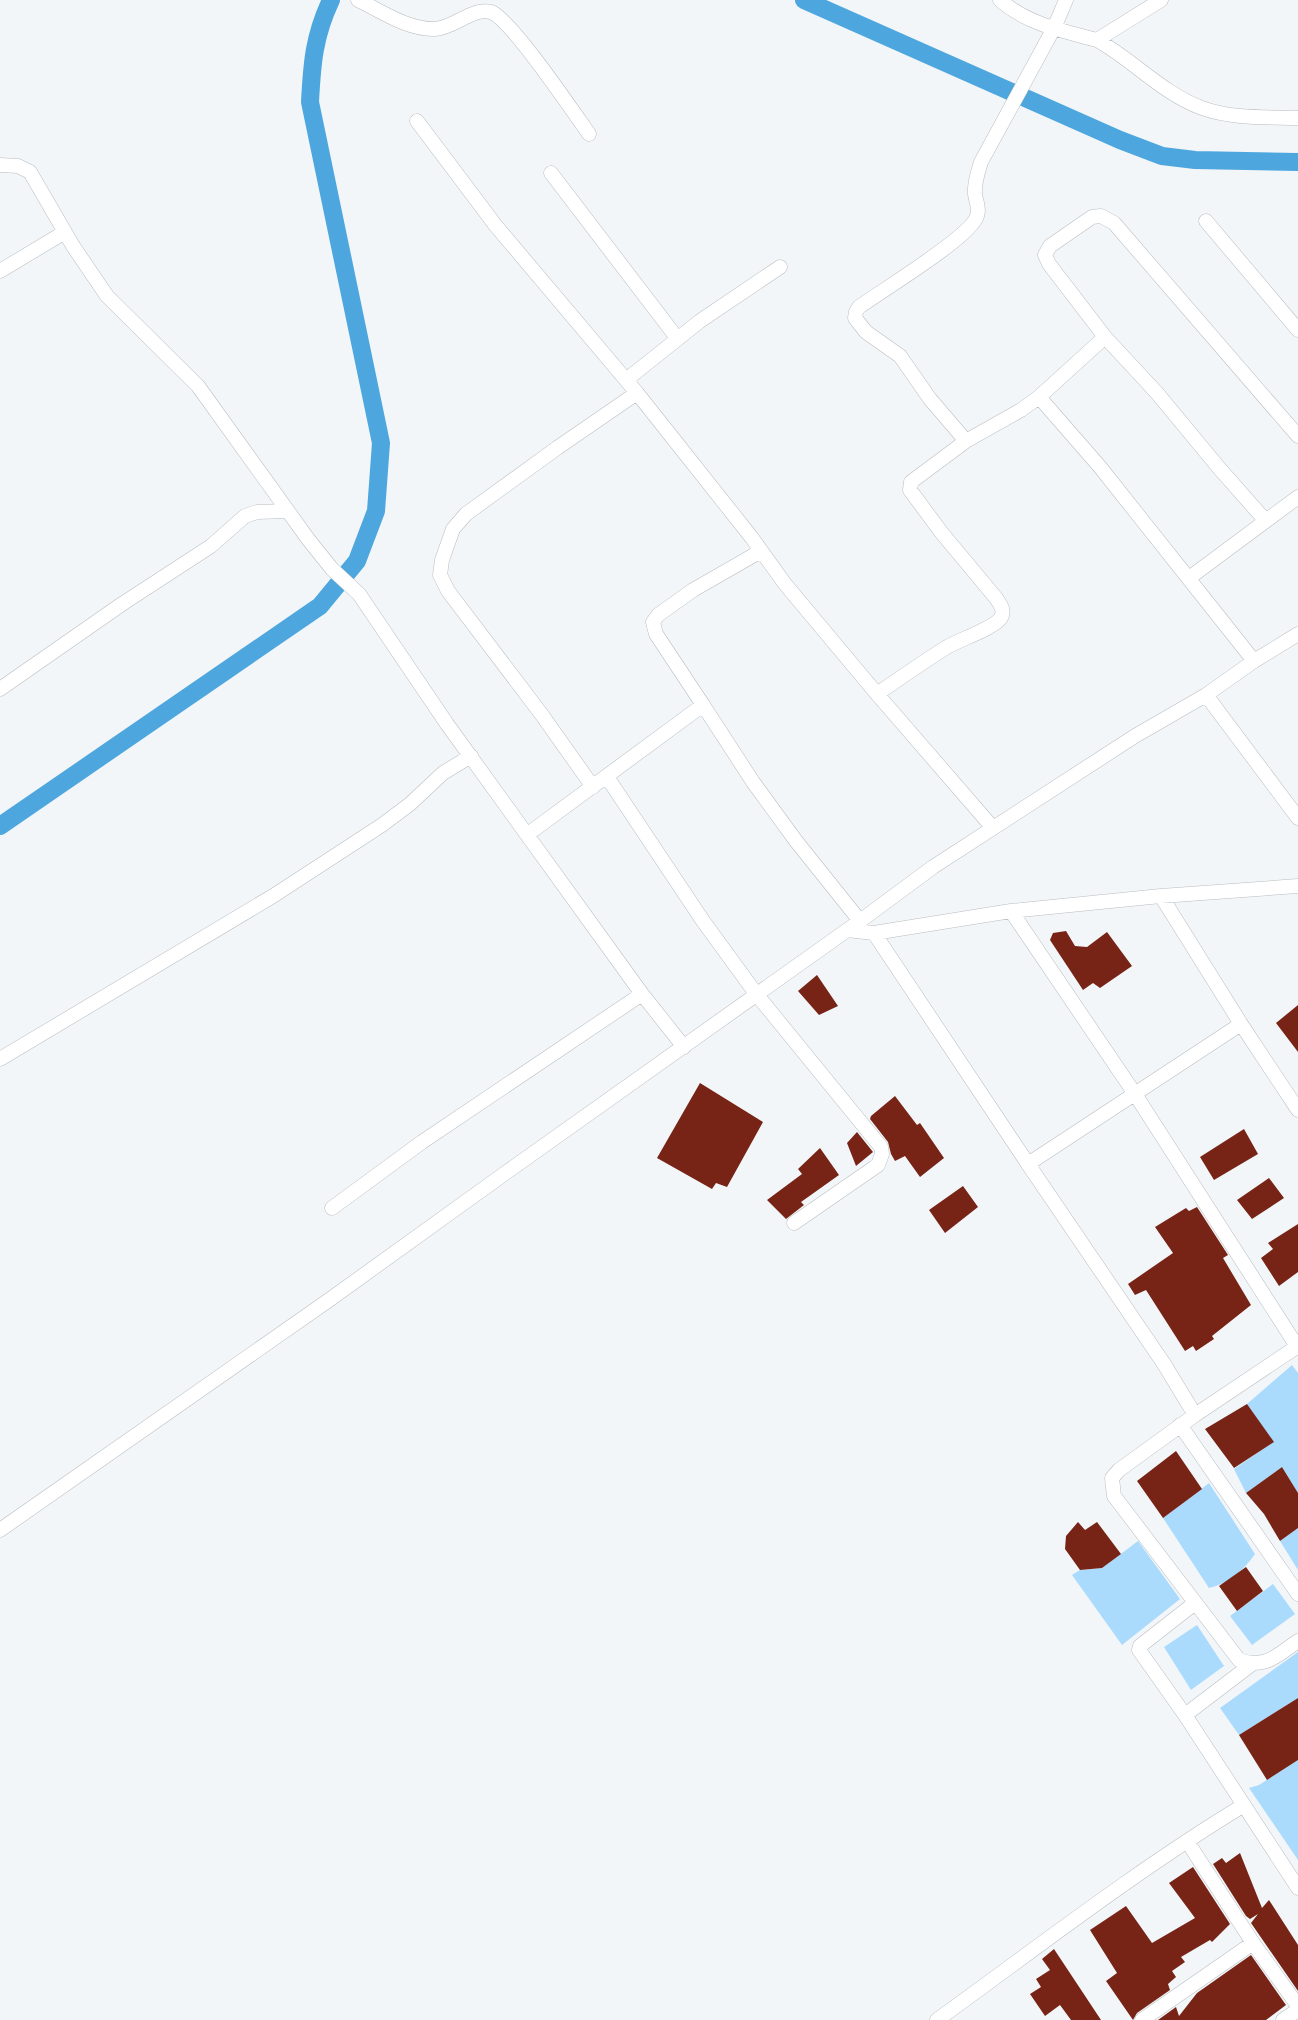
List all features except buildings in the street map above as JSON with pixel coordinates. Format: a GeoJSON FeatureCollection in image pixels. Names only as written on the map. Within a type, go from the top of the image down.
{"type":"FeatureCollection","features":[{"type":"Feature","properties":{"kind":"street"},"geometry":{"type":"LineString","coordinates":[[358,0],[403,22],[424,28],[437,29],[477,13],[489,11],[498,15],[534,57],[589,134]]}},
{"type":"Feature","properties":{"kind":"street"},"geometry":{"type":"LineString","coordinates":[[1000,0],[1012,11],[1024,17],[1097,40],[1175,94],[1202,108],[1244,116],[1298,118]]}},
{"type":"Feature","properties":{"kind":"street"},"geometry":{"type":"LineString","coordinates":[[966,441],[930,399],[900,356],[858,324],[855,318],[856,312],[869,300],[957,240],[974,225],[979,207],[975,193],[976,178],[981,162],[1054,28],[1066,0]]}},
{"type":"Feature","properties":{"kind":"street"},"geometry":{"type":"LineString","coordinates":[[1097,40],[1161,0]]}},
{"type":"Feature","properties":{"kind":"street"},"geometry":{"type":"LineString","coordinates":[[417,121],[496,226],[637,393],[785,584],[993,828]]}},
{"type":"Feature","properties":{"kind":"street"},"geometry":{"type":"LineString","coordinates":[[0,165],[18,166],[30,172],[64,232],[107,296],[198,386],[287,512],[332,569],[359,594],[447,724],[642,994],[684,1047]]}},
{"type":"Feature","properties":{"kind":"street"},"geometry":{"type":"LineString","coordinates":[[551,173],[677,339]]}},
{"type":"Feature","properties":{"kind":"street"},"geometry":{"type":"LineString","coordinates":[[1265,520],[1106,337],[1055,273],[1045,255],[1050,246],[1092,217],[1101,216],[1113,223],[1298,436]]}},
{"type":"Feature","properties":{"kind":"street"},"geometry":{"type":"LineString","coordinates":[[1206,221],[1298,330]]}},
{"type":"Feature","properties":{"kind":"street"},"geometry":{"type":"LineString","coordinates":[[0,271],[64,232]]}},
{"type":"Feature","properties":{"kind":"street"},"geometry":{"type":"LineString","coordinates":[[626,380],[729,300],[780,267]]}},
{"type":"Feature","properties":{"kind":"street"},"geometry":{"type":"LineString","coordinates":[[877,694],[949,646],[1000,620],[1003,609],[910,490],[911,482],[966,441],[1021,410],[1039,397],[1106,337]]}},
{"type":"Feature","properties":{"kind":"street"},"geometry":{"type":"LineString","coordinates":[[592,787],[542,715],[448,591],[440,575],[442,561],[453,529],[466,514],[637,393]]}},
{"type":"Feature","properties":{"kind":"street"},"geometry":{"type":"LineString","coordinates":[[1039,397],[1100,467],[1254,661]]}},
{"type":"Feature","properties":{"kind":"street"},"geometry":{"type":"LineString","coordinates":[[1189,578],[1298,496]]}},
{"type":"Feature","properties":{"kind":"street"},"geometry":{"type":"LineString","coordinates":[[0,689],[122,604],[211,546],[245,516],[257,512],[287,512]]}},
{"type":"Feature","properties":{"kind":"street"},"geometry":{"type":"LineString","coordinates":[[761,551],[693,590],[658,615],[653,621],[656,634],[753,782],[796,841],[860,921]]}},
{"type":"Feature","properties":{"kind":"street"},"geometry":{"type":"LineString","coordinates":[[0,1530],[329,1300],[933,867],[1135,736],[1206,695],[1254,661],[1298,634]]}},
{"type":"Feature","properties":{"kind":"street"},"geometry":{"type":"LineString","coordinates":[[1206,695],[1298,818]]}},
{"type":"Feature","properties":{"kind":"street"},"geometry":{"type":"LineString","coordinates":[[528,834],[703,705]]}},
{"type":"Feature","properties":{"kind":"street"},"geometry":{"type":"LineString","coordinates":[[0,1059],[273,896],[382,825],[410,804],[443,773],[471,756]]}},
{"type":"Feature","properties":{"kind":"street"},"geometry":{"type":"LineString","coordinates":[[607,777],[703,921],[757,994],[850,1107],[882,1150],[878,1165],[794,1223]]}},
{"type":"Feature","properties":{"kind":"street"},"geometry":{"type":"LineString","coordinates":[[847,930],[874,933],[1011,910],[1298,886]]}},
{"type":"Feature","properties":{"kind":"street"},"geometry":{"type":"LineString","coordinates":[[1161,896],[1298,1110]]}},
{"type":"Feature","properties":{"kind":"street"},"geometry":{"type":"LineString","coordinates":[[1011,910],[1135,1094],[1298,1347],[1180,1425],[1119,1470],[1112,1478],[1111,1488],[1114,1496],[1239,1660],[1252,1664],[1267,1662],[1298,1641]]}},
{"type":"Feature","properties":{"kind":"street"},"geometry":{"type":"LineString","coordinates":[[874,933],[1164,1364],[1195,1415]]}},
{"type":"Feature","properties":{"kind":"street"},"geometry":{"type":"LineString","coordinates":[[332,1208],[422,1142],[642,994]]}},
{"type":"Feature","properties":{"kind":"street"},"geometry":{"type":"LineString","coordinates":[[1028,1164],[1241,1024]]}},
{"type":"Feature","properties":{"kind":"street"},"geometry":{"type":"LineString","coordinates":[[1180,1425],[1298,1594]]}},
{"type":"Feature","properties":{"kind":"street"},"geometry":{"type":"LineString","coordinates":[[1195,1604],[1139,1648],[1298,1888]]}},
{"type":"Feature","properties":{"kind":"street"},"geometry":{"type":"LineString","coordinates":[[1185,1715],[1252,1664]]}},
{"type":"Feature","properties":{"kind":"street"},"geometry":{"type":"LineString","coordinates":[[937,2020],[1187,1841],[1244,1805]]}},
{"type":"Feature","properties":{"kind":"street"},"geometry":{"type":"LineString","coordinates":[[1187,1841],[1298,2008],[1283,2020]]}},
{"type":"Feature","properties":{"kind":"street"},"geometry":{"type":"LineString","coordinates":[[1142,2020],[1253,1943]]}},
{"type":"Feature","properties":{"kind":"shaded area"},"geometry":{"type":"Polygon","coordinates":[[[1292,1365],[1298,1373],[1298,1493],[1282,1467],[1246,1493],[1234,1469],[1273,1442],[1247,1404],[1292,1365]]]}},
{"type":"Feature","properties":{"kind":"shaded area"},"geometry":{"type":"Polygon","coordinates":[[[1209,1483],[1255,1554],[1235,1576],[1209,1588],[1163,1518],[1209,1483]]]}},
{"type":"Feature","properties":{"kind":"shaded area"},"geometry":{"type":"Polygon","coordinates":[[[1298,1528],[1298,1570],[1280,1541],[1298,1528]]]}},
{"type":"Feature","properties":{"kind":"shaded area"},"geometry":{"type":"Polygon","coordinates":[[[1138,1541],[1180,1599],[1122,1645],[1072,1575],[1080,1570],[1102,1568],[1138,1541]]]}},
{"type":"Feature","properties":{"kind":"shaded area"},"geometry":{"type":"Polygon","coordinates":[[[1273,1584],[1295,1614],[1252,1645],[1230,1616],[1273,1584]]]}},
{"type":"Feature","properties":{"kind":"shaded area"},"geometry":{"type":"Polygon","coordinates":[[[1197,1625],[1224,1666],[1191,1690],[1164,1647],[1197,1625]]]}},
{"type":"Feature","properties":{"kind":"shaded area"},"geometry":{"type":"Polygon","coordinates":[[[1298,1652],[1298,1698],[1239,1735],[1220,1708],[1298,1652]]]}},
{"type":"Feature","properties":{"kind":"shaded area"},"geometry":{"type":"Polygon","coordinates":[[[1298,1760],[1298,1860],[1249,1788],[1259,1785],[1298,1760]]]}},
{"type":"Feature","properties":{"kind":"waterway"},"geometry":{"type":"LineString","coordinates":[[0,826],[320,606],[357,561],[376,511],[381,443],[310,102],[315,50],[331,0]]}},
{"type":"Feature","properties":{"kind":"waterway"},"geometry":{"type":"LineString","coordinates":[[804,0],[1120,140],[1162,156],[1195,160],[1298,162]]}}]}
